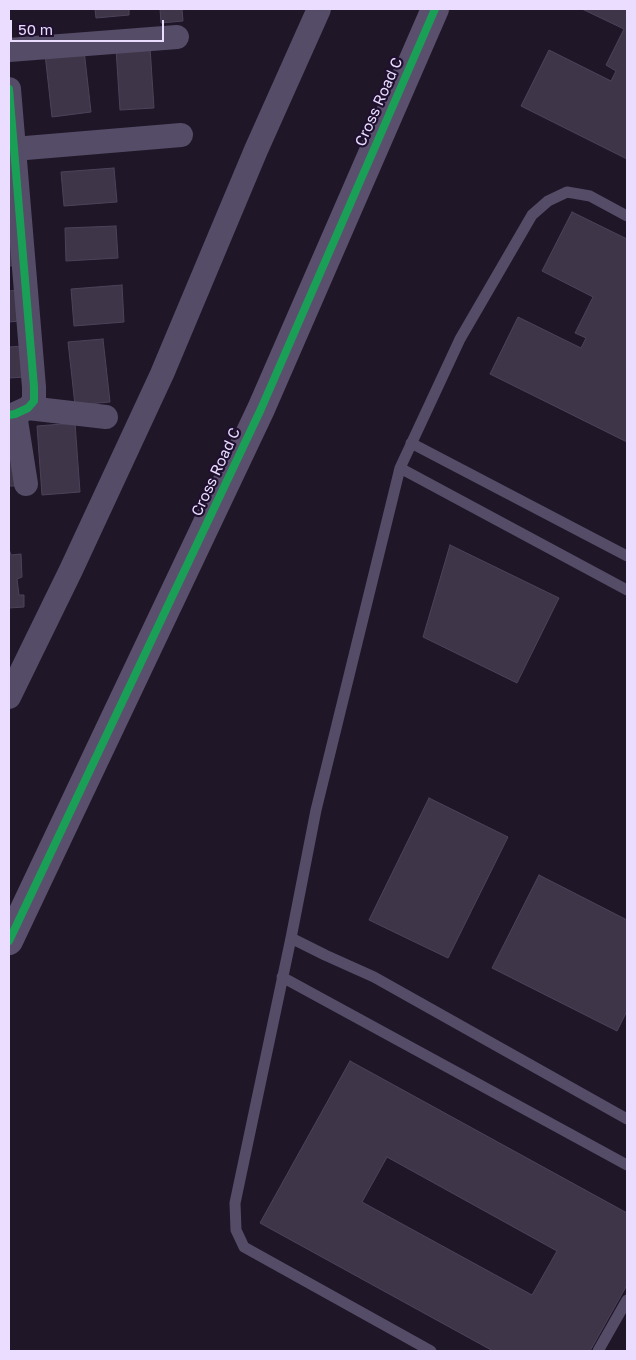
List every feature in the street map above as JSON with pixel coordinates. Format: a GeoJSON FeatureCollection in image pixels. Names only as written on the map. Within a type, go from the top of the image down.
{"type":"FeatureCollection","features":[{"type":"Feature","properties":{"kind":"street"},"geometry":{"type":"LineString","coordinates":[[9,697],[71,570],[162,374],[256,150],[319,9]]}},
{"type":"Feature","properties":{"kind":"street","name":"Cross Road C"},"geometry":{"type":"LineString","coordinates":[[9,941],[261,409],[435,9]]}},
{"type":"Feature","properties":{"kind":"street"},"geometry":{"type":"LineString","coordinates":[[9,50],[177,37]]}},
{"type":"Feature","properties":{"kind":"street"},"geometry":{"type":"LineString","coordinates":[[9,89],[34,387],[34,401],[17,412]]}},
{"type":"Feature","properties":{"kind":"street"},"geometry":{"type":"LineString","coordinates":[[14,148],[181,135]]}},
{"type":"Feature","properties":{"kind":"street"},"geometry":{"type":"LineString","coordinates":[[17,412],[106,417]]}},
{"type":"Feature","properties":{"kind":"street"},"geometry":{"type":"LineString","coordinates":[[17,412],[26,484]]}},
{"type":"Feature","properties":{"kind":"lane"},"geometry":{"type":"LineString","coordinates":[[431,1351],[244,1247],[236,1230],[235,1203],[316,810],[400,468],[460,339],[532,215],[548,201],[567,192],[590,196],[627,216]]}},
{"type":"Feature","properties":{"kind":"lane"},"geometry":{"type":"LineString","coordinates":[[411,443],[627,556]]}},
{"type":"Feature","properties":{"kind":"lane"},"geometry":{"type":"LineString","coordinates":[[400,468],[627,590]]}},
{"type":"Feature","properties":{"kind":"lane"},"geometry":{"type":"LineString","coordinates":[[291,938],[374,977],[627,1119]]}},
{"type":"Feature","properties":{"kind":"lane"},"geometry":{"type":"LineString","coordinates":[[282,977],[627,1165]]}},
{"type":"Feature","properties":{"kind":"lane"},"geometry":{"type":"LineString","coordinates":[[598,1351],[627,1300]]}},
{"type":"Feature","properties":{"kind":"building"},"geometry":{"type":"Polygon","coordinates":[[[95,9],[129,9],[129,15],[96,18],[95,9]]]}},
{"type":"Feature","properties":{"kind":"building"},"geometry":{"type":"Polygon","coordinates":[[[160,9],[182,9],[183,21],[161,23],[160,9]]]}},
{"type":"Feature","properties":{"kind":"building"},"geometry":{"type":"Polygon","coordinates":[[[582,9],[627,9],[627,159],[521,106],[549,50],[611,81],[616,71],[606,65],[624,29],[582,9]]]}},
{"type":"Feature","properties":{"kind":"building"},"geometry":{"type":"Polygon","coordinates":[[[150,47],[154,108],[120,110],[116,49],[150,47]]]}},
{"type":"Feature","properties":{"kind":"building"},"geometry":{"type":"Polygon","coordinates":[[[84,50],[91,112],[52,117],[45,54],[84,50]]]}},
{"type":"Feature","properties":{"kind":"building"},"geometry":{"type":"Polygon","coordinates":[[[114,168],[117,202],[64,206],[61,172],[114,168]]]}},
{"type":"Feature","properties":{"kind":"building"},"geometry":{"type":"Polygon","coordinates":[[[572,212],[627,239],[627,442],[490,374],[518,317],[581,348],[586,338],[575,333],[593,297],[542,271],[572,212]]]}},
{"type":"Feature","properties":{"kind":"building"},"geometry":{"type":"Polygon","coordinates":[[[116,226],[118,258],[66,261],[65,228],[116,226]]]}},
{"type":"Feature","properties":{"kind":"building"},"geometry":{"type":"Polygon","coordinates":[[[16,233],[19,265],[9,266],[9,234],[16,233]]]}},
{"type":"Feature","properties":{"kind":"building"},"geometry":{"type":"Polygon","coordinates":[[[122,285],[124,322],[74,326],[71,289],[122,285]]]}},
{"type":"Feature","properties":{"kind":"building"},"geometry":{"type":"Polygon","coordinates":[[[18,290],[20,321],[9,322],[9,291],[18,290]]]}},
{"type":"Feature","properties":{"kind":"building"},"geometry":{"type":"Polygon","coordinates":[[[103,339],[110,402],[75,405],[68,342],[103,339]]]}},
{"type":"Feature","properties":{"kind":"building"},"geometry":{"type":"Polygon","coordinates":[[[24,346],[26,377],[9,378],[9,347],[24,346]]]}},
{"type":"Feature","properties":{"kind":"building"},"geometry":{"type":"Polygon","coordinates":[[[75,423],[80,492],[42,495],[37,426],[75,423]]]}},
{"type":"Feature","properties":{"kind":"building"},"geometry":{"type":"Polygon","coordinates":[[[9,427],[15,486],[9,486],[9,427]]]}},
{"type":"Feature","properties":{"kind":"building"},"geometry":{"type":"Polygon","coordinates":[[[450,545],[559,598],[517,683],[423,637],[450,545]]]}},
{"type":"Feature","properties":{"kind":"building"},"geometry":{"type":"Polygon","coordinates":[[[9,549],[11,555],[21,554],[22,577],[17,579],[19,595],[24,595],[24,607],[9,608],[9,549]]]}},
{"type":"Feature","properties":{"kind":"building"},"geometry":{"type":"Polygon","coordinates":[[[429,798],[508,837],[448,958],[369,920],[429,798]]]}},
{"type":"Feature","properties":{"kind":"building"},"geometry":{"type":"Polygon","coordinates":[[[539,875],[627,920],[627,1011],[617,1031],[492,968],[539,875]]]}},
{"type":"Feature","properties":{"kind":"building"},"geometry":{"type":"Polygon","coordinates":[[[350,1061],[627,1213],[627,1285],[590,1351],[493,1351],[260,1223],[350,1061]],[[387,1157],[362,1202],[532,1295],[557,1251],[387,1157]]]}},
{"type":"Feature","properties":{"kind":"cycle path"},"geometry":{"type":"LineString","coordinates":[[9,941],[261,409],[435,9]]}},
{"type":"Feature","properties":{"kind":"cycle path"},"geometry":{"type":"LineString","coordinates":[[9,89],[34,387],[34,401],[28,408],[9,415]]}}]}
